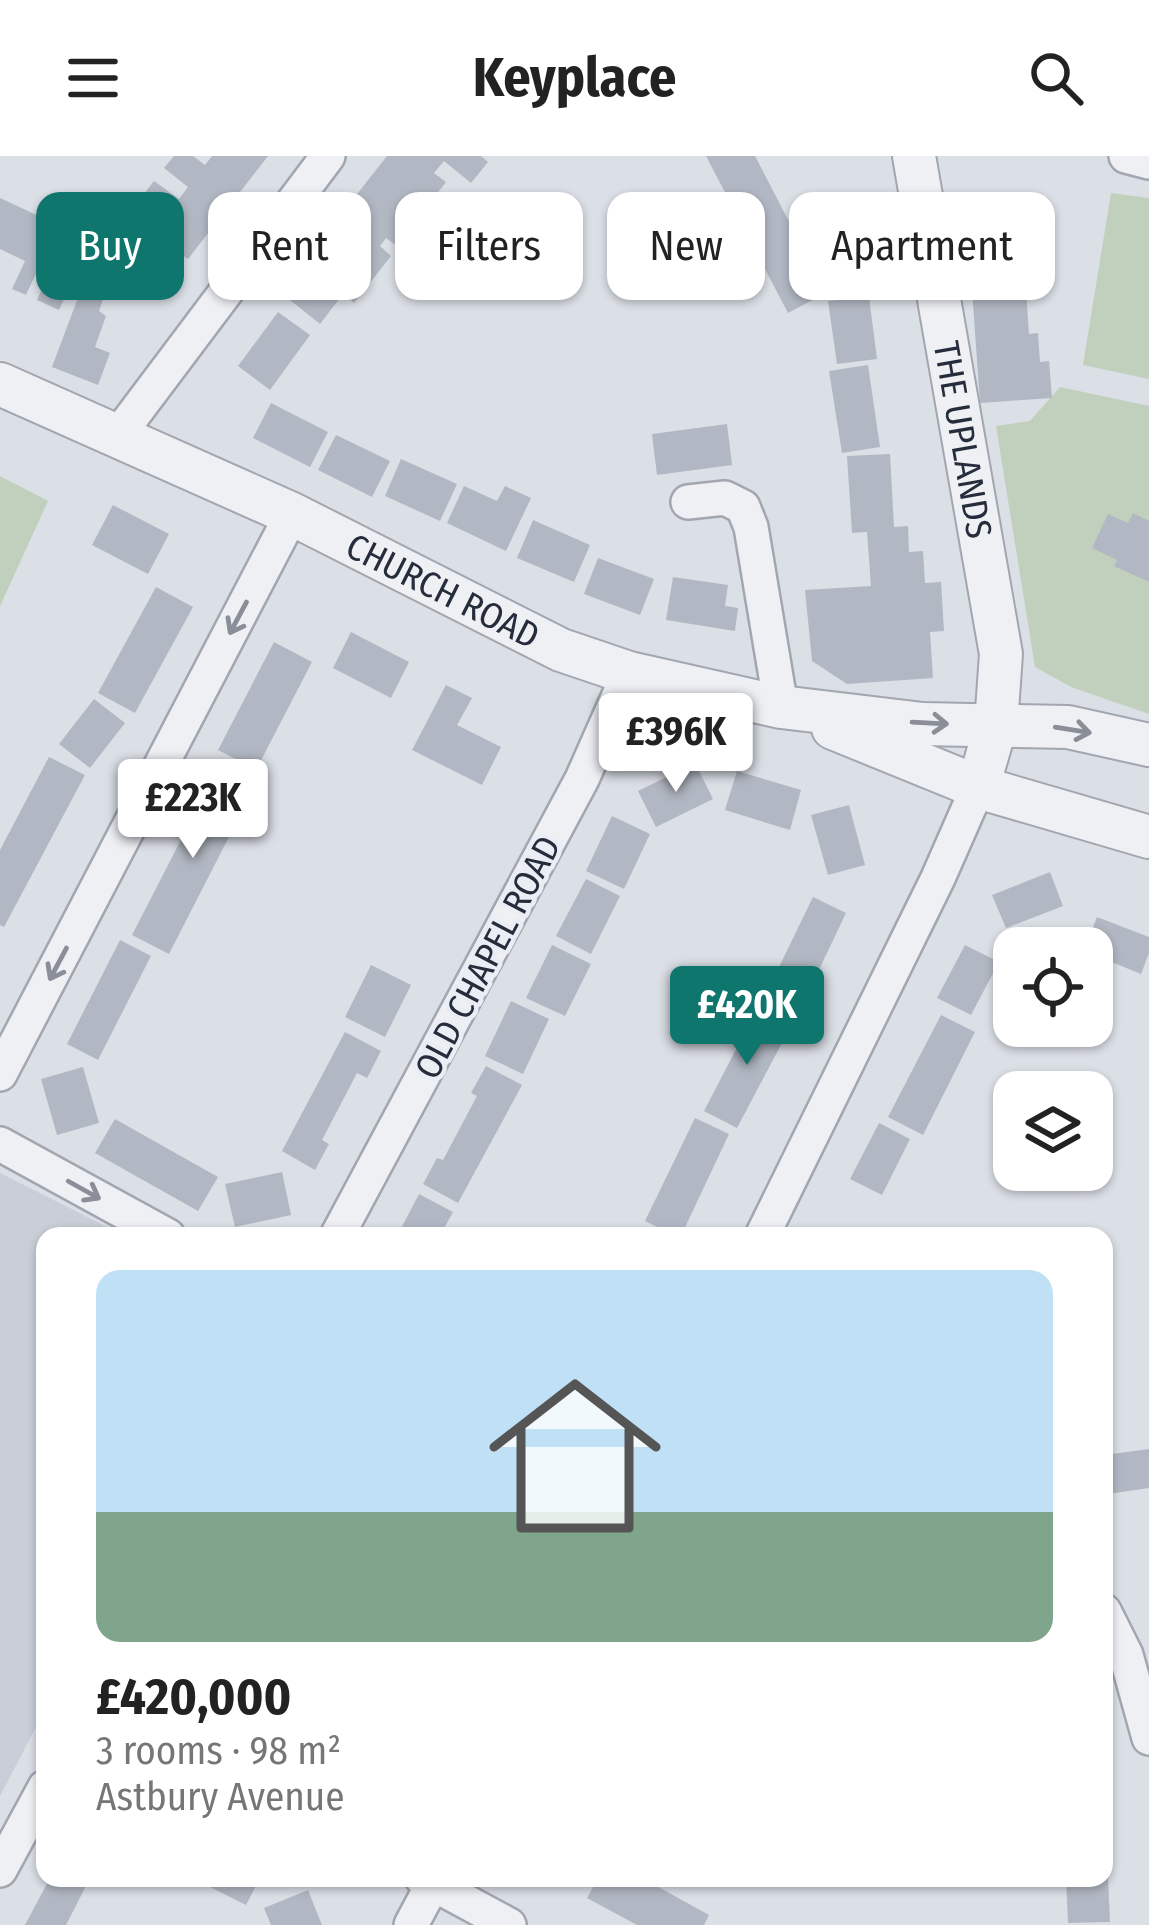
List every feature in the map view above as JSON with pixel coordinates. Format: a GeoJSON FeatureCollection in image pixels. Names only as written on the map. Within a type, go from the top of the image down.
{"type":"FeatureCollection","features":[{"type":"Feature","properties":{"kind":"street"},"geometry":{"type":"LineString","coordinates":[[119,434],[328,156]]}},
{"type":"Feature","properties":{"kind":"street","name":"THE UPLANDS"},"geometry":{"type":"LineString","coordinates":[[914,156],[1001,654],[996,725]]}},
{"type":"Feature","properties":{"kind":"street"},"geometry":{"type":"LineString","coordinates":[[1126,156],[1149,163]]}},
{"type":"Feature","properties":{"kind":"street","name":"CHURCH ROAD"},"geometry":{"type":"LineString","coordinates":[[0,384],[292,514],[544,642],[629,673],[781,707],[923,724],[1067,727],[1149,745]]}},
{"type":"Feature","properties":{"kind":"street"},"geometry":{"type":"LineString","coordinates":[[688,502],[725,498],[743,507],[751,527],[781,707]]}},
{"type":"Feature","properties":{"kind":"street"},"geometry":{"type":"LineString","coordinates":[[0,1074],[292,514]]}},
{"type":"Feature","properties":{"kind":"street","name":"OLD CHAPEL ROAD"},"geometry":{"type":"LineString","coordinates":[[342,1227],[582,779],[629,673]]}},
{"type":"Feature","properties":{"kind":"street","name":"CHURCH ROAD"},"geometry":{"type":"LineString","coordinates":[[781,707],[978,788],[1149,837]]}},
{"type":"Feature","properties":{"kind":"street"},"geometry":{"type":"LineString","coordinates":[[769,1227],[938,878],[978,788],[996,725]]}},
{"type":"Feature","properties":{"kind":"street"},"geometry":{"type":"LineString","coordinates":[[0,1144],[152,1227]]}},
{"type":"Feature","properties":{"kind":"street"},"geometry":{"type":"LineString","coordinates":[[1126,1652],[1149,1738]]}},
{"type":"Feature","properties":{"kind":"street"},"geometry":{"type":"LineString","coordinates":[[0,1870],[36,1803]]}},
{"type":"Feature","properties":{"kind":"street"},"geometry":{"type":"LineString","coordinates":[[411,1925],[427,1887]]}},
{"type":"Feature","properties":{"kind":"street"},"geometry":{"type":"LineString","coordinates":[[442,1887],[509,1925]]}},
{"type":"Feature","properties":{"kind":"shaded area"},"geometry":{"type":"Polygon","coordinates":[[[0,1173],[107,1227],[36,1227],[36,1727],[0,1796],[0,1173]]]}},
{"type":"Feature","properties":{"kind":"green space"},"geometry":{"type":"Polygon","coordinates":[[[1111,193],[1149,198],[1149,379],[1083,365],[1111,193]]]}},
{"type":"Feature","properties":{"kind":"green space"},"geometry":{"type":"Polygon","coordinates":[[[1060,387],[1149,406],[1149,714],[1071,687],[1035,667],[996,426],[1030,421],[1060,387]]]}},
{"type":"Feature","properties":{"kind":"green space"},"geometry":{"type":"Polygon","coordinates":[[[0,476],[48,501],[0,606],[0,476]]]}},
{"type":"Feature","properties":{"kind":"building"},"geometry":{"type":"Polygon","coordinates":[[[174,156],[193,156],[205,165],[212,156],[268,156],[240,192],[208,192],[208,233],[188,259],[184,256],[184,192],[188,187],[164,168],[174,156]]]}},
{"type":"Feature","properties":{"kind":"building"},"geometry":{"type":"Polygon","coordinates":[[[387,156],[481,156],[488,162],[471,183],[444,161],[434,173],[446,182],[438,192],[395,192],[395,245],[386,238],[380,246],[391,256],[371,281],[371,192],[359,192],[387,156]]]}},
{"type":"Feature","properties":{"kind":"building"},"geometry":{"type":"Polygon","coordinates":[[[706,156],[755,156],[789,222],[789,300],[813,300],[788,313],[765,269],[765,192],[725,192],[706,156]]]}},
{"type":"Feature","properties":{"kind":"building"},"geometry":{"type":"Polygon","coordinates":[[[154,181],[169,192],[146,192],[154,181]]]}},
{"type":"Feature","properties":{"kind":"building"},"geometry":{"type":"Polygon","coordinates":[[[0,198],[36,215],[36,273],[26,295],[12,289],[25,261],[0,249],[0,198]]]}},
{"type":"Feature","properties":{"kind":"building"},"geometry":{"type":"Polygon","coordinates":[[[37,300],[64,300],[59,310],[37,300]]]}},
{"type":"Feature","properties":{"kind":"building"},"geometry":{"type":"Polygon","coordinates":[[[77,300],[103,300],[99,311],[106,316],[95,347],[110,353],[98,385],[52,367],[77,300]]]}},
{"type":"Feature","properties":{"kind":"building"},"geometry":{"type":"Polygon","coordinates":[[[290,300],[338,300],[320,324],[290,300]]]}},
{"type":"Feature","properties":{"kind":"building"},"geometry":{"type":"Polygon","coordinates":[[[869,300],[877,359],[837,364],[828,301],[869,300]]]}},
{"type":"Feature","properties":{"kind":"building"},"geometry":{"type":"Polygon","coordinates":[[[973,300],[1027,300],[1029,334],[1038,333],[1040,362],[1049,361],[1052,398],[980,403],[973,300]]]}},
{"type":"Feature","properties":{"kind":"building"},"geometry":{"type":"Polygon","coordinates":[[[278,312],[310,335],[270,390],[238,366],[278,312]]]}},
{"type":"Feature","properties":{"kind":"building"},"geometry":{"type":"Polygon","coordinates":[[[868,365],[880,447],[842,453],[829,371],[868,365]]]}},
{"type":"Feature","properties":{"kind":"building"},"geometry":{"type":"Polygon","coordinates":[[[271,403],[328,432],[310,467],[253,438],[271,403]]]}},
{"type":"Feature","properties":{"kind":"building"},"geometry":{"type":"Polygon","coordinates":[[[727,424],[732,465],[657,475],[652,434],[727,424]]]}},
{"type":"Feature","properties":{"kind":"building"},"geometry":{"type":"Polygon","coordinates":[[[336,435],[390,461],[372,497],[318,470],[336,435]]]}},
{"type":"Feature","properties":{"kind":"building"},"geometry":{"type":"Polygon","coordinates":[[[890,454],[894,527],[908,526],[909,552],[923,551],[925,583],[941,582],[944,631],[930,632],[933,678],[847,684],[812,661],[805,590],[871,586],[867,532],[852,533],[847,456],[890,454]]]}},
{"type":"Feature","properties":{"kind":"building"},"geometry":{"type":"Polygon","coordinates":[[[401,459],[457,484],[440,521],[385,496],[401,459]]]}},
{"type":"Feature","properties":{"kind":"building"},"geometry":{"type":"Polygon","coordinates":[[[464,486],[497,501],[505,486],[531,498],[506,551],[447,523],[464,486]]]}},
{"type":"Feature","properties":{"kind":"building"},"geometry":{"type":"Polygon","coordinates":[[[113,505],[169,534],[148,574],[92,545],[113,505]]]}},
{"type":"Feature","properties":{"kind":"building"},"geometry":{"type":"Polygon","coordinates":[[[1133,513],[1149,521],[1149,582],[1114,566],[1117,560],[1092,548],[1108,514],[1128,523],[1133,513]]]}},
{"type":"Feature","properties":{"kind":"building"},"geometry":{"type":"Polygon","coordinates":[[[533,520],[590,545],[574,582],[517,558],[533,520]]]}},
{"type":"Feature","properties":{"kind":"building"},"geometry":{"type":"Polygon","coordinates":[[[598,558],[654,579],[640,615],[584,594],[598,558]]]}},
{"type":"Feature","properties":{"kind":"building"},"geometry":{"type":"Polygon","coordinates":[[[673,577],[728,585],[725,606],[738,608],[735,631],[666,620],[673,577]]]}},
{"type":"Feature","properties":{"kind":"building"},"geometry":{"type":"Polygon","coordinates":[[[156,587],[193,607],[135,713],[98,693],[156,587]]]}},
{"type":"Feature","properties":{"kind":"building"},"geometry":{"type":"Polygon","coordinates":[[[351,632],[409,662],[391,698],[333,668],[351,632]]]}},
{"type":"Feature","properties":{"kind":"building"},"geometry":{"type":"Polygon","coordinates":[[[274,642],[312,662],[256,770],[218,750],[274,642]]]}},
{"type":"Feature","properties":{"kind":"building"},"geometry":{"type":"Polygon","coordinates":[[[446,685],[472,698],[457,725],[501,747],[482,785],[412,750],[446,685]]]}},
{"type":"Feature","properties":{"kind":"building"},"geometry":{"type":"Polygon","coordinates":[[[94,699],[125,723],[90,768],[59,744],[94,699]]]}},
{"type":"Feature","properties":{"kind":"building"},"geometry":{"type":"Polygon","coordinates":[[[49,757],[85,775],[4,927],[0,925],[0,850],[49,757]]]}},
{"type":"Feature","properties":{"kind":"building"},"geometry":{"type":"Polygon","coordinates":[[[695,763],[713,799],[656,827],[638,791],[695,763]]]}},
{"type":"Feature","properties":{"kind":"building"},"geometry":{"type":"Polygon","coordinates":[[[218,768],[255,786],[169,954],[132,935],[218,768]]]}},
{"type":"Feature","properties":{"kind":"building"},"geometry":{"type":"Polygon","coordinates":[[[737,771],[801,790],[790,830],[725,810],[737,771]]]}},
{"type":"Feature","properties":{"kind":"building"},"geometry":{"type":"Polygon","coordinates":[[[849,805],[865,865],[828,875],[811,815],[849,805]]]}},
{"type":"Feature","properties":{"kind":"building"},"geometry":{"type":"Polygon","coordinates":[[[612,816],[650,834],[624,889],[586,871],[612,816]]]}},
{"type":"Feature","properties":{"kind":"building"},"geometry":{"type":"Polygon","coordinates":[[[1050,872],[1063,906],[1006,927],[992,895],[1050,872]]]}},
{"type":"Feature","properties":{"kind":"building"},"geometry":{"type":"Polygon","coordinates":[[[586,879],[620,896],[591,954],[556,936],[586,879]]]}},
{"type":"Feature","properties":{"kind":"building"},"geometry":{"type":"Polygon","coordinates":[[[813,897],[846,913],[796,1018],[762,1002],[813,897]]]}},
{"type":"Feature","properties":{"kind":"building"},"geometry":{"type":"Polygon","coordinates":[[[1097,917],[1149,937],[1141,974],[1113,963],[1113,927],[1093,927],[1097,917]]]}},
{"type":"Feature","properties":{"kind":"building"},"geometry":{"type":"Polygon","coordinates":[[[120,940],[151,956],[98,1060],[67,1044],[120,940]]]}},
{"type":"Feature","properties":{"kind":"building"},"geometry":{"type":"Polygon","coordinates":[[[552,945],[591,964],[565,1016],[526,998],[552,945]]]}},
{"type":"Feature","properties":{"kind":"building"},"geometry":{"type":"Polygon","coordinates":[[[965,945],[993,959],[993,973],[971,1015],[937,998],[965,945]]]}},
{"type":"Feature","properties":{"kind":"building"},"geometry":{"type":"Polygon","coordinates":[[[371,965],[411,985],[385,1037],[345,1017],[371,965]]]}},
{"type":"Feature","properties":{"kind":"building"},"geometry":{"type":"Polygon","coordinates":[[[511,1001],[549,1019],[523,1074],[485,1056],[511,1001]]]}},
{"type":"Feature","properties":{"kind":"building"},"geometry":{"type":"Polygon","coordinates":[[[757,1009],[791,1026],[737,1128],[704,1111],[757,1009]]]}},
{"type":"Feature","properties":{"kind":"building"},"geometry":{"type":"Polygon","coordinates":[[[941,1015],[975,1032],[923,1135],[888,1117],[941,1015]]]}},
{"type":"Feature","properties":{"kind":"building"},"geometry":{"type":"Polygon","coordinates":[[[345,1032],[381,1051],[367,1078],[357,1073],[322,1140],[329,1144],[315,1170],[282,1151],[345,1032]]]}},
{"type":"Feature","properties":{"kind":"building"},"geometry":{"type":"Polygon","coordinates":[[[486,1066],[522,1085],[458,1203],[423,1184],[437,1158],[443,1160],[477,1096],[471,1093],[486,1066]]]}},
{"type":"Feature","properties":{"kind":"building"},"geometry":{"type":"Polygon","coordinates":[[[83,1067],[99,1123],[57,1135],[41,1079],[83,1067]]]}},
{"type":"Feature","properties":{"kind":"building"},"geometry":{"type":"Polygon","coordinates":[[[695,1118],[729,1134],[685,1227],[657,1227],[645,1221],[695,1118]]]}},
{"type":"Feature","properties":{"kind":"building"},"geometry":{"type":"Polygon","coordinates":[[[115,1119],[218,1177],[198,1211],[95,1153],[115,1119]]]}},
{"type":"Feature","properties":{"kind":"building"},"geometry":{"type":"Polygon","coordinates":[[[879,1123],[910,1139],[882,1195],[850,1179],[879,1123]]]}},
{"type":"Feature","properties":{"kind":"building"},"geometry":{"type":"Polygon","coordinates":[[[282,1172],[291,1215],[235,1227],[225,1184],[282,1172]]]}},
{"type":"Feature","properties":{"kind":"building"},"geometry":{"type":"Polygon","coordinates":[[[419,1194],[453,1212],[445,1227],[402,1227],[419,1194]]]}},
{"type":"Feature","properties":{"kind":"building"},"geometry":{"type":"Polygon","coordinates":[[[1149,1449],[1149,1488],[1113,1493],[1113,1454],[1149,1449]]]}},
{"type":"Feature","properties":{"kind":"building"},"geometry":{"type":"Polygon","coordinates":[[[45,1887],[85,1887],[66,1925],[25,1925],[45,1887]]]}},
{"type":"Feature","properties":{"kind":"building"},"geometry":{"type":"Polygon","coordinates":[[[210,1887],[255,1887],[246,1905],[210,1887]]]}},
{"type":"Feature","properties":{"kind":"building"},"geometry":{"type":"Polygon","coordinates":[[[593,1887],[658,1887],[709,1915],[704,1925],[637,1925],[587,1898],[593,1887]]]}},
{"type":"Feature","properties":{"kind":"building"},"geometry":{"type":"Polygon","coordinates":[[[1066,1887],[1108,1887],[1110,1922],[1068,1923],[1066,1887]]]}},
{"type":"Feature","properties":{"kind":"building"},"geometry":{"type":"Polygon","coordinates":[[[308,1890],[322,1925],[271,1925],[264,1908],[308,1890]]]}}]}
